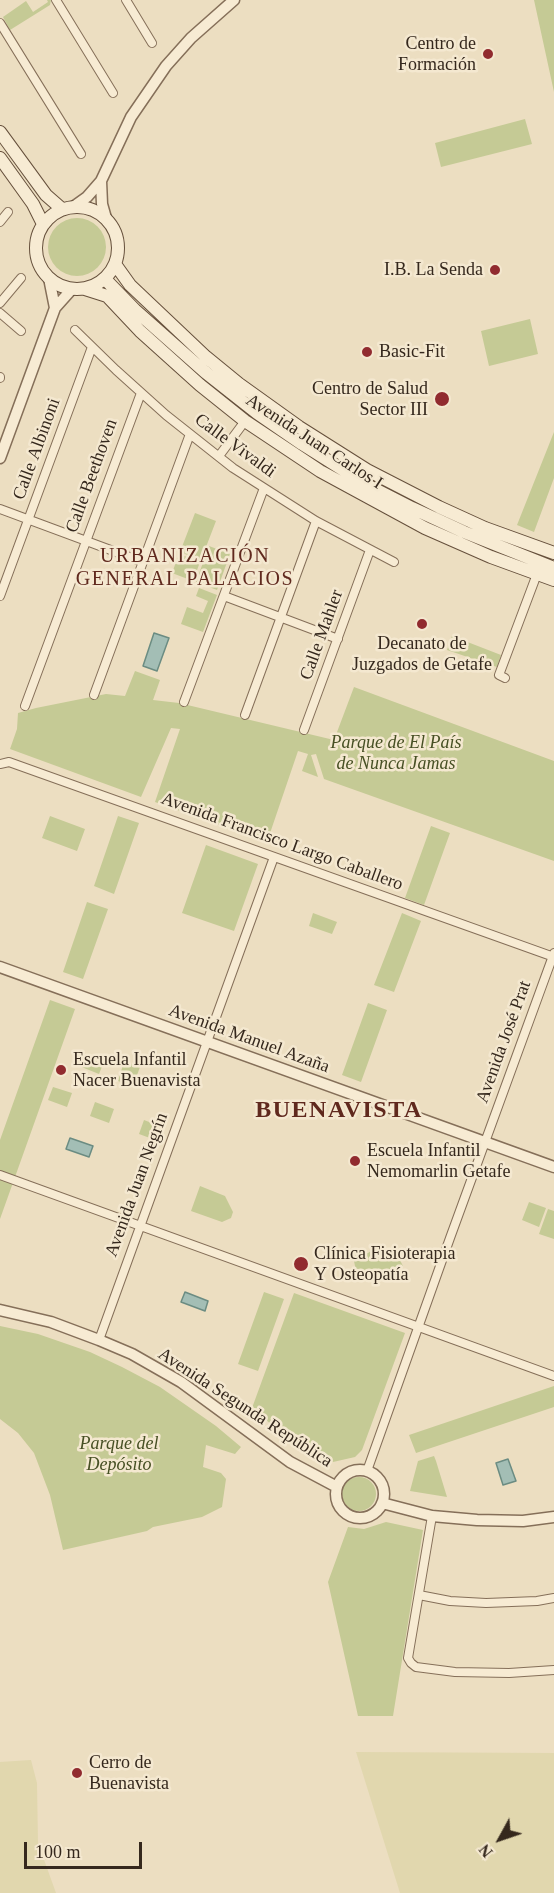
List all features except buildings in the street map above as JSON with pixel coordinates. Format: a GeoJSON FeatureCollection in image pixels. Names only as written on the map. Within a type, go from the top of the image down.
{"type":"FeatureCollection","features":[{"type":"Feature","properties":{"kind":"main road"},"geometry":{"type":"LineString","coordinates":[[0,132],[46,195],[68,208]]}},
{"type":"Feature","properties":{"kind":"main road"},"geometry":{"type":"LineString","coordinates":[[0,158],[33,204],[43,224]]}},
{"type":"Feature","properties":{"kind":"main road"},"geometry":{"type":"LineString","coordinates":[[68,208],[87,208],[106,218],[118,241],[118,255],[105,279],[78,289],[60,285],[49,278],[39,264],[36,252],[38,234],[48,218],[68,208]]}},
{"type":"Feature","properties":{"kind":"main road","name":"Avenida Juan Carlos I"},"geometry":{"type":"LineString","coordinates":[[115,264],[130,285],[197,349],[239,384],[299,427],[367,470],[439,507],[485,528],[554,553]]}},
{"type":"Feature","properties":{"kind":"main road","name":"Avenida Juan Carlos I"},"geometry":{"type":"LineString","coordinates":[[105,279],[135,310],[205,372],[257,413],[302,444],[402,504],[537,568],[554,580]]}},
{"type":"Feature","properties":{"kind":"main road","name":"Avenida Juan Carlos I"},"geometry":{"type":"LineString","coordinates":[[78,289],[107,297],[181,368],[245,421],[320,471],[407,519],[492,557],[537,568],[554,567]]}},
{"type":"Feature","properties":{"kind":"street"},"geometry":{"type":"LineString","coordinates":[[56,0],[113,93]]}},
{"type":"Feature","properties":{"kind":"street"},"geometry":{"type":"LineString","coordinates":[[126,0],[152,43]]}},
{"type":"Feature","properties":{"kind":"street"},"geometry":{"type":"LineString","coordinates":[[68,208],[87,197],[101,181],[131,117],[166,66],[191,38],[234,0]]}},
{"type":"Feature","properties":{"kind":"street"},"geometry":{"type":"LineString","coordinates":[[0,23],[81,154]]}},
{"type":"Feature","properties":{"kind":"street"},"geometry":{"type":"LineString","coordinates":[[101,181],[102,204],[106,218]]}},
{"type":"Feature","properties":{"kind":"street"},"geometry":{"type":"LineString","coordinates":[[0,222],[8,212]]}},
{"type":"Feature","properties":{"kind":"street"},"geometry":{"type":"LineString","coordinates":[[0,303],[21,278]]}},
{"type":"Feature","properties":{"kind":"street"},"geometry":{"type":"LineString","coordinates":[[49,278],[55,308]]}},
{"type":"Feature","properties":{"kind":"street"},"geometry":{"type":"LineString","coordinates":[[0,458],[55,308],[78,289]]}},
{"type":"Feature","properties":{"kind":"street"},"geometry":{"type":"LineString","coordinates":[[0,314],[21,331]]}},
{"type":"Feature","properties":{"kind":"street","name":"Calle Vivaldi"},"geometry":{"type":"LineString","coordinates":[[75,330],[141,393],[219,456],[316,521],[394,562]]}},
{"type":"Feature","properties":{"kind":"street","name":"Calle Albinoni"},"geometry":{"type":"LineString","coordinates":[[0,596],[92,347]]}},
{"type":"Feature","properties":{"kind":"street","name":"Calle Beethoven"},"geometry":{"type":"LineString","coordinates":[[25,706],[141,393]]}},
{"type":"Feature","properties":{"kind":"street"},"geometry":{"type":"LineString","coordinates":[[219,456],[245,421]]}},
{"type":"Feature","properties":{"kind":"street"},"geometry":{"type":"LineString","coordinates":[[94,695],[190,434]]}},
{"type":"Feature","properties":{"kind":"street"},"geometry":{"type":"LineString","coordinates":[[184,702],[264,488]]}},
{"type":"Feature","properties":{"kind":"street"},"geometry":{"type":"LineString","coordinates":[[0,509],[143,561]]}},
{"type":"Feature","properties":{"kind":"street"},"geometry":{"type":"LineString","coordinates":[[245,715],[316,521]]}},
{"type":"Feature","properties":{"kind":"street","name":"Calle Mahler"},"geometry":{"type":"LineString","coordinates":[[304,730],[370,550]]}},
{"type":"Feature","properties":{"kind":"street"},"geometry":{"type":"LineString","coordinates":[[505,678],[499,675],[537,568]]}},
{"type":"Feature","properties":{"kind":"street"},"geometry":{"type":"LineString","coordinates":[[224,596],[338,639]]}},
{"type":"Feature","properties":{"kind":"street","name":"Avenida Francisco Largo Caballero"},"geometry":{"type":"LineString","coordinates":[[0,764],[9,762],[554,956]]}},
{"type":"Feature","properties":{"kind":"street","name":"Avenida Juan Negrín"},"geometry":{"type":"LineString","coordinates":[[99,1340],[274,857]]}},
{"type":"Feature","properties":{"kind":"street","name":"Avenida José Prat"},"geometry":{"type":"LineString","coordinates":[[368,1470],[418,1326],[554,956]]}},
{"type":"Feature","properties":{"kind":"street","name":"Avenida Manuel Azaña"},"geometry":{"type":"LineString","coordinates":[[0,967],[554,1167]]}},
{"type":"Feature","properties":{"kind":"street"},"geometry":{"type":"LineString","coordinates":[[0,1175],[554,1376]]}},
{"type":"Feature","properties":{"kind":"street","name":"Avenida Segunda República"},"geometry":{"type":"LineString","coordinates":[[0,1310],[51,1322],[132,1354],[181,1382],[290,1462],[337,1487]]}},
{"type":"Feature","properties":{"kind":"street"},"geometry":{"type":"LineString","coordinates":[[368,1470],[384,1488],[382,1503],[377,1511],[368,1516],[353,1517],[338,1503],[337,1487],[343,1476],[349,1472],[368,1470]]}},
{"type":"Feature","properties":{"kind":"street"},"geometry":{"type":"LineString","coordinates":[[382,1503],[432,1516],[523,1521],[554,1517]]}},
{"type":"Feature","properties":{"kind":"street"},"geometry":{"type":"LineString","coordinates":[[432,1516],[408,1658],[411,1663],[416,1667],[455,1672],[508,1673],[554,1670]]}},
{"type":"Feature","properties":{"kind":"street"},"geometry":{"type":"LineString","coordinates":[[419,1594],[450,1601],[486,1603],[554,1598]]}},
{"type":"Feature","properties":{"kind":"shaded area"},"geometry":{"type":"Polygon","coordinates":[[[356,1752],[554,1753],[554,1893],[400,1893],[356,1752]]]}},
{"type":"Feature","properties":{"kind":"shaded area"},"geometry":{"type":"Polygon","coordinates":[[[31,1760],[37,1783],[38,1843],[56,1893],[0,1893],[0,1762],[31,1760]]]}},
{"type":"Feature","properties":{"kind":"green space"},"geometry":{"type":"Polygon","coordinates":[[[47,0],[51,0],[50,5],[10,30],[3,17],[26,1],[33,12],[48,2],[47,0]]]}},
{"type":"Feature","properties":{"kind":"green space"},"geometry":{"type":"Polygon","coordinates":[[[534,0],[554,0],[554,92],[534,0]]]}},
{"type":"Feature","properties":{"kind":"green space"},"geometry":{"type":"Polygon","coordinates":[[[525,119],[532,144],[441,167],[435,143],[525,119]]]}},
{"type":"Feature","properties":{"kind":"green space"},"geometry":{"type":"Polygon","coordinates":[[[71,218],[83,218],[98,226],[106,241],[106,253],[98,268],[83,276],[71,276],[56,268],[48,253],[48,241],[56,226],[71,218]]]}},
{"type":"Feature","properties":{"kind":"green space"},"geometry":{"type":"Polygon","coordinates":[[[530,319],[538,354],[489,366],[481,331],[530,319]]]}},
{"type":"Feature","properties":{"kind":"green space"},"geometry":{"type":"Polygon","coordinates":[[[554,432],[554,478],[534,532],[517,525],[554,432]]]}},
{"type":"Feature","properties":{"kind":"green space"},"geometry":{"type":"Polygon","coordinates":[[[195,513],[216,521],[201,560],[180,552],[195,513]]]}},
{"type":"Feature","properties":{"kind":"green space"},"geometry":{"type":"Polygon","coordinates":[[[209,546],[230,554],[217,590],[196,582],[209,546]]]}},
{"type":"Feature","properties":{"kind":"green space"},"geometry":{"type":"Polygon","coordinates":[[[179,554],[200,562],[193,581],[172,573],[179,554]]]}},
{"type":"Feature","properties":{"kind":"green space"},"geometry":{"type":"Polygon","coordinates":[[[199,588],[217,595],[203,632],[181,624],[187,607],[203,613],[208,601],[196,596],[199,588]]]}},
{"type":"Feature","properties":{"kind":"green space"},"geometry":{"type":"Polygon","coordinates":[[[452,636],[501,655],[497,667],[447,650],[452,636]]]}},
{"type":"Feature","properties":{"kind":"green space","name":"Parque de El País de Nunca Jamas"},"geometry":{"type":"Polygon","coordinates":[[[135,671],[160,680],[153,700],[179,703],[334,740],[354,687],[554,761],[554,861],[324,779],[316,754],[311,755],[318,777],[302,771],[308,754],[298,751],[267,842],[155,802],[180,729],[171,728],[141,797],[10,749],[17,729],[18,713],[106,694],[125,696],[135,671]]]}},
{"type":"Feature","properties":{"kind":"green space"},"geometry":{"type":"Polygon","coordinates":[[[50,816],[85,829],[77,851],[42,838],[50,816]]]}},
{"type":"Feature","properties":{"kind":"green space"},"geometry":{"type":"Polygon","coordinates":[[[118,816],[139,823],[114,894],[94,886],[118,816]]]}},
{"type":"Feature","properties":{"kind":"green space"},"geometry":{"type":"Polygon","coordinates":[[[431,826],[450,833],[424,905],[405,898],[431,826]]]}},
{"type":"Feature","properties":{"kind":"green space"},"geometry":{"type":"Polygon","coordinates":[[[206,845],[258,864],[234,931],[182,913],[206,845]]]}},
{"type":"Feature","properties":{"kind":"green space"},"geometry":{"type":"Polygon","coordinates":[[[87,902],[108,909],[83,979],[63,972],[87,902]]]}},
{"type":"Feature","properties":{"kind":"green space"},"geometry":{"type":"Polygon","coordinates":[[[313,913],[337,922],[332,934],[309,926],[313,913]]]}},
{"type":"Feature","properties":{"kind":"green space"},"geometry":{"type":"Polygon","coordinates":[[[402,913],[421,921],[394,992],[374,985],[402,913]]]}},
{"type":"Feature","properties":{"kind":"green space"},"geometry":{"type":"Polygon","coordinates":[[[50,1000],[75,1009],[0,1219],[0,1140],[50,1000]]]}},
{"type":"Feature","properties":{"kind":"green space"},"geometry":{"type":"Polygon","coordinates":[[[368,1003],[387,1010],[361,1082],[342,1075],[368,1003]]]}},
{"type":"Feature","properties":{"kind":"green space"},"geometry":{"type":"Polygon","coordinates":[[[83,1056],[103,1064],[99,1074],[79,1066],[83,1056]]]}},
{"type":"Feature","properties":{"kind":"green space"},"geometry":{"type":"Polygon","coordinates":[[[129,1063],[140,1067],[133,1086],[118,1081],[123,1065],[127,1067],[129,1063]]]}},
{"type":"Feature","properties":{"kind":"green space"},"geometry":{"type":"Polygon","coordinates":[[[53,1087],[72,1093],[67,1107],[48,1100],[53,1087]]]}},
{"type":"Feature","properties":{"kind":"green space"},"geometry":{"type":"Polygon","coordinates":[[[95,1102],[114,1109],[109,1123],[90,1116],[95,1102]]]}},
{"type":"Feature","properties":{"kind":"green space"},"geometry":{"type":"Polygon","coordinates":[[[144,1120],[162,1127],[158,1141],[139,1134],[144,1120]]]}},
{"type":"Feature","properties":{"kind":"green space"},"geometry":{"type":"Polygon","coordinates":[[[200,1186],[225,1196],[233,1212],[231,1218],[222,1222],[191,1211],[200,1186]]]}},
{"type":"Feature","properties":{"kind":"green space"},"geometry":{"type":"Polygon","coordinates":[[[529,1202],[546,1208],[539,1227],[522,1220],[529,1202]]]}},
{"type":"Feature","properties":{"kind":"green space"},"geometry":{"type":"Polygon","coordinates":[[[548,1209],[554,1211],[554,1239],[539,1234],[548,1209]]]}},
{"type":"Feature","properties":{"kind":"green space"},"geometry":{"type":"Polygon","coordinates":[[[382,1246],[400,1260],[403,1266],[392,1269],[389,1277],[384,1275],[380,1279],[356,1271],[353,1256],[368,1253],[382,1246]]]}},
{"type":"Feature","properties":{"kind":"green space"},"geometry":{"type":"Polygon","coordinates":[[[264,1292],[284,1299],[258,1371],[238,1364],[264,1292]]]}},
{"type":"Feature","properties":{"kind":"green space"},"geometry":{"type":"Polygon","coordinates":[[[294,1293],[405,1333],[362,1450],[355,1457],[333,1462],[279,1431],[252,1408],[294,1293]]]}},
{"type":"Feature","properties":{"kind":"green space","name":"Parque del Depósito"},"geometry":{"type":"Polygon","coordinates":[[[0,1326],[38,1334],[90,1352],[160,1387],[216,1426],[241,1447],[235,1454],[206,1445],[203,1467],[221,1473],[226,1479],[222,1507],[202,1517],[63,1550],[50,1495],[34,1453],[18,1433],[0,1419],[0,1326]]]}},
{"type":"Feature","properties":{"kind":"green space"},"geometry":{"type":"Polygon","coordinates":[[[554,1386],[554,1407],[416,1453],[409,1435],[554,1386]]]}},
{"type":"Feature","properties":{"kind":"green space"},"geometry":{"type":"Polygon","coordinates":[[[434,1456],[447,1497],[410,1491],[418,1461],[434,1456]]]}},
{"type":"Feature","properties":{"kind":"green space"},"geometry":{"type":"Polygon","coordinates":[[[359,1477],[371,1482],[376,1494],[371,1506],[359,1511],[347,1506],[342,1494],[347,1482],[359,1477]]]}},
{"type":"Feature","properties":{"kind":"green space"},"geometry":{"type":"Polygon","coordinates":[[[386,1522],[423,1530],[393,1716],[358,1716],[328,1582],[348,1527],[364,1529],[386,1522]]]}},
{"type":"Feature","properties":{"kind":"water"},"geometry":{"type":"Polygon","coordinates":[[[154,633],[169,638],[157,671],[143,666],[154,633]]]}},
{"type":"Feature","properties":{"kind":"water"},"geometry":{"type":"Polygon","coordinates":[[[70,1138],[93,1146],[89,1157],[66,1149],[70,1138]]]}},
{"type":"Feature","properties":{"kind":"water"},"geometry":{"type":"Polygon","coordinates":[[[185,1292],[208,1301],[205,1311],[181,1302],[185,1292]]]}},
{"type":"Feature","properties":{"kind":"water"},"geometry":{"type":"Polygon","coordinates":[[[508,1459],[516,1481],[503,1485],[496,1463],[508,1459]]]}},
{"type":"Feature","properties":{"kind":"place","name":"Centro de Formación"},"geometry":{"type":"Point","coordinates":[488,54]}},
{"type":"Feature","properties":{"kind":"place","name":"I.B. La Senda"},"geometry":{"type":"Point","coordinates":[495,270]}},
{"type":"Feature","properties":{"kind":"place","name":"Basic-Fit"},"geometry":{"type":"Point","coordinates":[367,352]}},
{"type":"Feature","properties":{"kind":"place","name":"Centro de Salud Sector III"},"geometry":{"type":"Point","coordinates":[442,399]}},
{"type":"Feature","properties":{"kind":"place","name":"Decanato de Juzgados de Getafe"},"geometry":{"type":"Point","coordinates":[422,624]}},
{"type":"Feature","properties":{"kind":"place","name":"Escuela Infantil Nacer Buenavista"},"geometry":{"type":"Point","coordinates":[61,1070]}},
{"type":"Feature","properties":{"kind":"place","name":"Escuela Infantil Nemomarlin Getafe"},"geometry":{"type":"Point","coordinates":[355,1161]}},
{"type":"Feature","properties":{"kind":"place","name":"Clínica Fisioterapia Y Osteopatía"},"geometry":{"type":"Point","coordinates":[301,1264]}},
{"type":"Feature","properties":{"kind":"place","name":"Cerro de Buenavista"},"geometry":{"type":"Point","coordinates":[77,1773]}},
{"type":"Feature","properties":{"kind":"district","name":"URBANIZACIÓN GENERAL PALACIOS"},"geometry":{"type":"Point","coordinates":[185,568]}},
{"type":"Feature","properties":{"kind":"district","name":"BUENAVISTA"},"geometry":{"type":"Point","coordinates":[339,1111]}}]}
